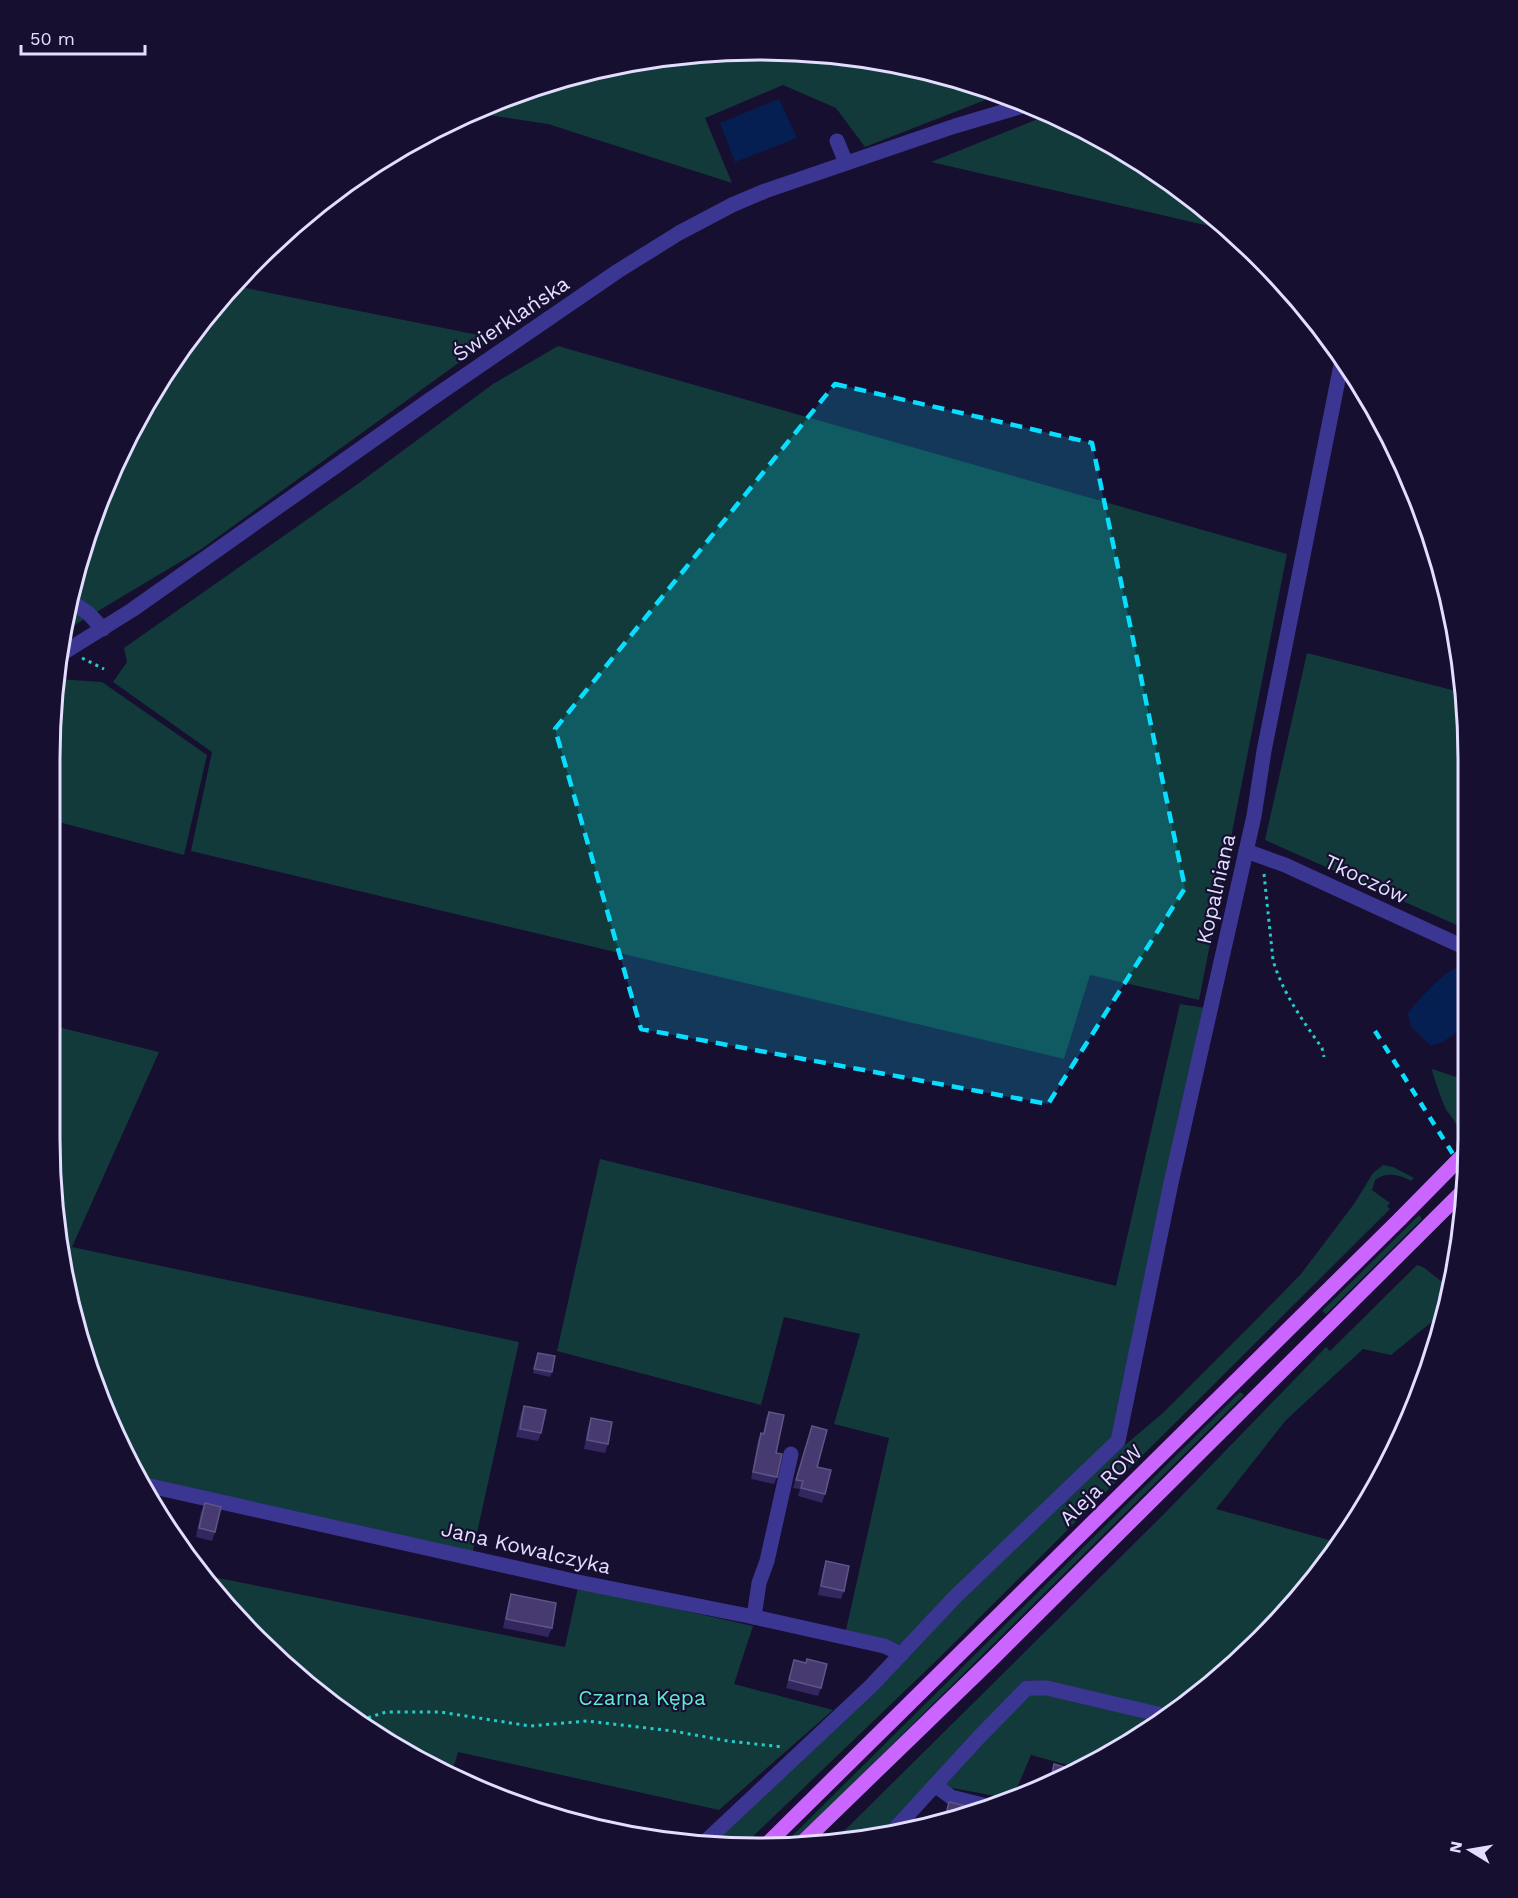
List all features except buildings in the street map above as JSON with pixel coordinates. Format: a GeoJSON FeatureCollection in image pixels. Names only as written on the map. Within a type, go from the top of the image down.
{"type":"FeatureCollection","features":[{"type":"Feature","properties":{"kind":"main road","name":"Aleja ROW"},"geometry":{"type":"LineString","coordinates":[[773,1838],[1458,1160]]}},
{"type":"Feature","properties":{"kind":"main road"},"geometry":{"type":"LineString","coordinates":[[809,1837],[1455,1199]]}},
{"type":"Feature","properties":{"kind":"street","name":"Świerklańska"},"geometry":{"type":"LineString","coordinates":[[69,649],[103,629],[431,399],[654,248],[732,205],[765,191],[990,114],[1013,108]]}},
{"type":"Feature","properties":{"kind":"street"},"geometry":{"type":"LineString","coordinates":[[837,141],[846,163]]}},
{"type":"Feature","properties":{"kind":"street","name":"Kopalniana"},"geometry":{"type":"LineString","coordinates":[[712,1837],[805,1749],[902,1654],[956,1597],[1118,1441],[1171,1183],[1254,816],[1264,751],[1340,371]]}},
{"type":"Feature","properties":{"kind":"street"},"geometry":{"type":"LineString","coordinates":[[77,606],[88,613],[103,629]]}},
{"type":"Feature","properties":{"kind":"street","name":"Tkoczów"},"geometry":{"type":"LineString","coordinates":[[1246,851],[1458,945]]}},
{"type":"Feature","properties":{"kind":"street"},"geometry":{"type":"LineString","coordinates":[[754,1617],[759,1583],[767,1561],[791,1454]]}},
{"type":"Feature","properties":{"kind":"street","name":"Jana Kowalczyka"},"geometry":{"type":"LineString","coordinates":[[153,1487],[613,1589],[884,1646],[902,1654]]}},
{"type":"Feature","properties":{"kind":"street"},"geometry":{"type":"LineString","coordinates":[[899,1824],[1027,1688],[1047,1688],[1156,1714]]}},
{"type":"Feature","properties":{"kind":"street"},"geometry":{"type":"LineString","coordinates":[[935,1785],[951,1797],[976,1803]]}},
{"type":"Feature","properties":{"kind":"path"},"geometry":{"type":"LineString","coordinates":[[69,650],[104,669]]}},
{"type":"Feature","properties":{"kind":"path"},"geometry":{"type":"LineString","coordinates":[[1265,858],[1264,873],[1273,960],[1283,985],[1322,1048],[1324,1057]]}},
{"type":"Feature","properties":{"kind":"path"},"geometry":{"type":"LineString","coordinates":[[368,1718],[386,1712],[440,1712],[530,1726],[586,1721],[673,1731],[728,1741],[805,1749]]}},
{"type":"Feature","properties":{"kind":"highlighted area"},"geometry":{"type":"Polygon","coordinates":[[[835,384],[1092,443],[1185,888],[1048,1104],[641,1029],[555,729],[835,384]]]}},
{"type":"Feature","properties":{"kind":"green space"},"geometry":{"type":"Polygon","coordinates":[[[713,61],[805,61],[850,66],[895,73],[988,99],[865,147],[836,108],[783,85],[705,118],[732,183],[548,124],[488,115],[534,97],[623,73],[713,61]]]}},
{"type":"Feature","properties":{"kind":"green space"},"geometry":{"type":"Polygon","coordinates":[[[1039,119],[1068,132],[1147,178],[1185,204],[1212,227],[931,162],[1039,119]]]}},
{"type":"Feature","properties":{"kind":"green space"},"geometry":{"type":"Polygon","coordinates":[[[243,287],[493,338],[200,550],[72,626],[97,534],[132,450],[154,409],[204,333],[243,287]]]}},
{"type":"Feature","properties":{"kind":"green space"},"geometry":{"type":"Polygon","coordinates":[[[558,346],[1287,554],[1199,1000],[1090,975],[1064,1059],[191,851],[212,752],[113,682],[127,662],[124,648],[359,483],[493,384],[558,346]]]}},
{"type":"Feature","properties":{"kind":"green space"},"geometry":{"type":"Polygon","coordinates":[[[1307,653],[1455,691],[1458,759],[1458,926],[1265,840],[1307,653]]]}},
{"type":"Feature","properties":{"kind":"green space"},"geometry":{"type":"Polygon","coordinates":[[[65,679],[102,682],[207,755],[184,855],[60,822],[61,713],[65,679]]]}},
{"type":"Feature","properties":{"kind":"green space"},"geometry":{"type":"Polygon","coordinates":[[[1180,1004],[1205,1008],[1113,1439],[903,1645],[846,1630],[889,1438],[834,1424],[860,1334],[784,1317],[761,1405],[557,1351],[600,1159],[1116,1286],[1180,1004]]]}},
{"type":"Feature","properties":{"kind":"green space"},"geometry":{"type":"Polygon","coordinates":[[[60,1027],[159,1052],[72,1247],[519,1342],[473,1551],[149,1479],[113,1406],[97,1364],[73,1275],[61,1185],[60,1027]]]}},
{"type":"Feature","properties":{"kind":"green space"},"geometry":{"type":"Polygon","coordinates":[[[1432,1069],[1458,1076],[1458,1133],[1456,1123],[1443,1103],[1432,1069]]]}},
{"type":"Feature","properties":{"kind":"green space"},"geometry":{"type":"Polygon","coordinates":[[[1383,1165],[1393,1167],[1414,1178],[1411,1181],[1397,1175],[1388,1175],[1375,1180],[1372,1190],[1390,1203],[1387,1206],[1390,1209],[935,1662],[752,1838],[719,1837],[966,1596],[1112,1456],[1164,1412],[1253,1323],[1301,1274],[1354,1204],[1373,1173],[1383,1165]]]}},
{"type":"Feature","properties":{"kind":"green space"},"geometry":{"type":"Polygon","coordinates":[[[1419,1215],[1422,1219],[1326,1314],[1322,1311],[1419,1215]]]}},
{"type":"Feature","properties":{"kind":"green space"},"geometry":{"type":"Polygon","coordinates":[[[1417,1265],[1443,1283],[1434,1320],[1391,1355],[1363,1349],[1286,1420],[1216,1509],[1331,1540],[1285,1600],[1253,1633],[1185,1694],[1147,1720],[1069,1765],[1031,1755],[1017,1789],[997,1796],[935,1785],[1039,1681],[1026,1680],[892,1825],[842,1833],[1164,1514],[1326,1347],[1330,1351],[1417,1265]]]}},
{"type":"Feature","properties":{"kind":"green space"},"geometry":{"type":"Polygon","coordinates":[[[1240,1392],[1244,1395],[799,1837],[791,1837],[1240,1392]]]}},
{"type":"Feature","properties":{"kind":"green space","name":"Czarna Kępa"},"geometry":{"type":"Polygon","coordinates":[[[214,1577],[565,1647],[578,1587],[753,1626],[734,1684],[833,1710],[719,1810],[458,1752],[454,1768],[409,1744],[333,1694],[265,1633],[214,1577]]]}},
{"type":"Feature","properties":{"kind":"water"},"geometry":{"type":"Polygon","coordinates":[[[779,99],[797,138],[735,162],[720,123],[779,99]]]}},
{"type":"Feature","properties":{"kind":"water"},"geometry":{"type":"Polygon","coordinates":[[[1458,969],[1458,1030],[1441,1043],[1430,1045],[1411,1027],[1408,1014],[1423,996],[1451,970],[1458,969]]]}},
{"type":"Feature","properties":{"kind":"railway"},"geometry":{"type":"LineString","coordinates":[[1375,1031],[1458,1161]]}}]}
